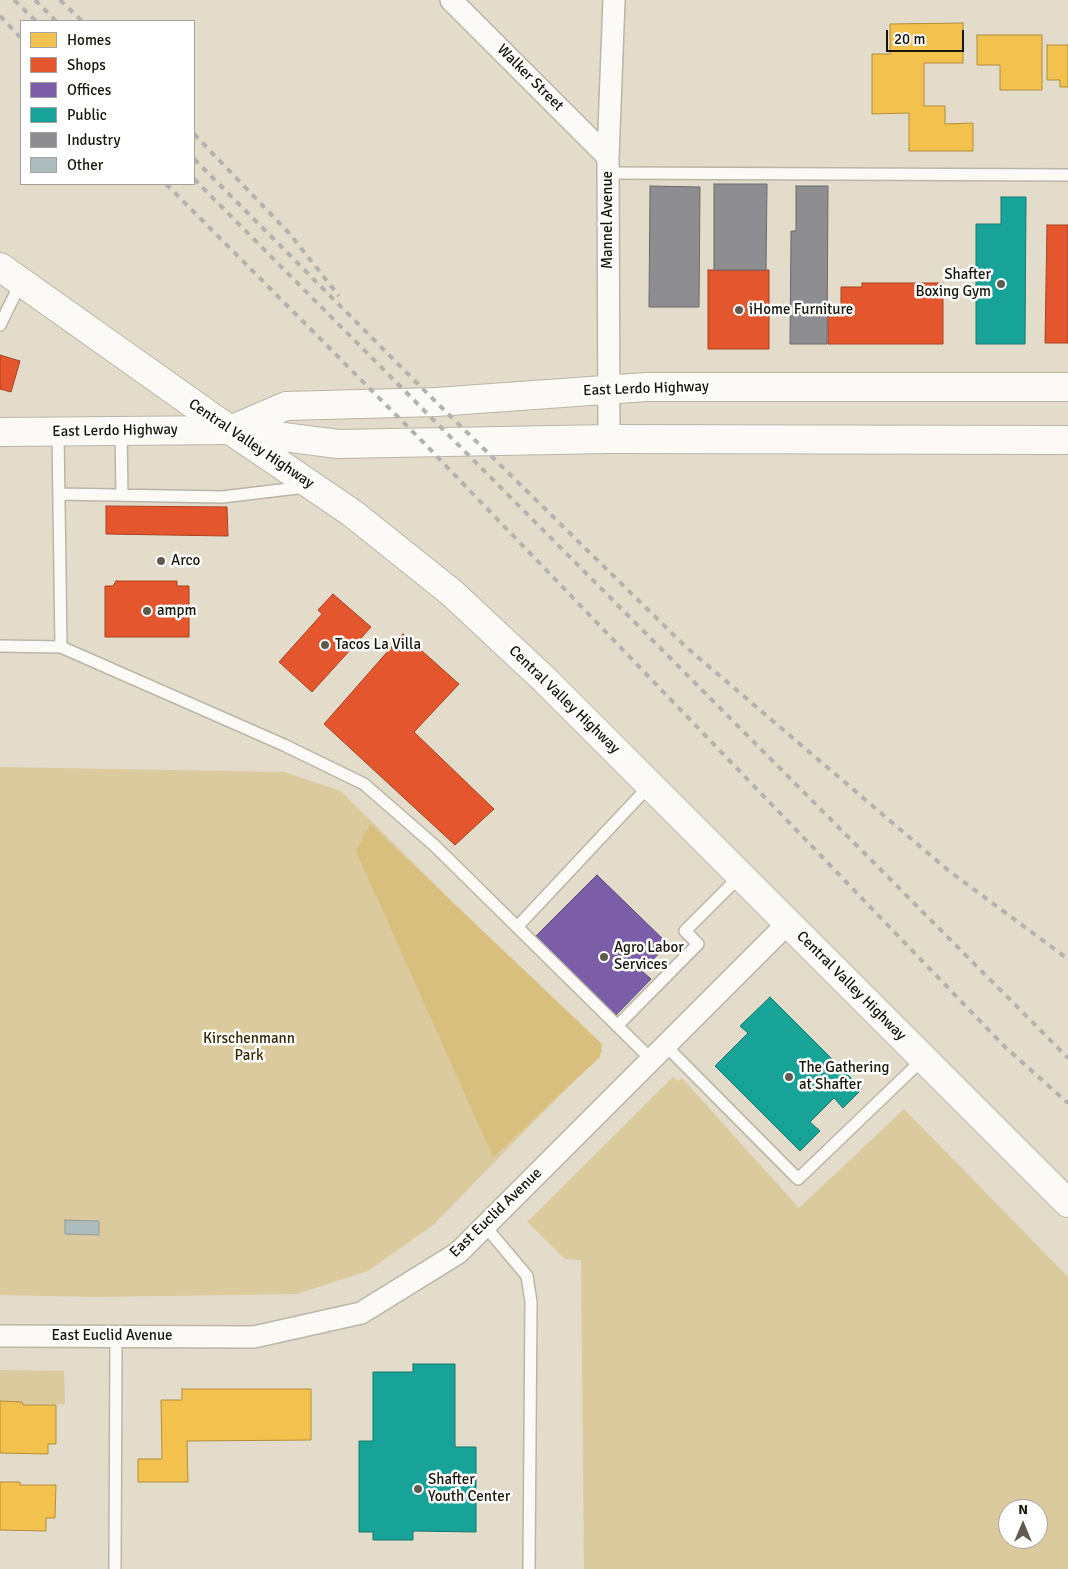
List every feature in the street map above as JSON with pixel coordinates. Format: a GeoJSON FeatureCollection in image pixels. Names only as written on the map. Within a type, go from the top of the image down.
{"type":"FeatureCollection","features":[{"type":"Feature","properties":{"kind":"main road","name":"Central Valley Highway"},"geometry":{"type":"LineString","coordinates":[[10,275],[230,430],[352,513],[452,593],[545,680],[1068,1203]]}},
{"type":"Feature","properties":{"kind":"main road","name":"East Lerdo Highway"},"geometry":{"type":"LineString","coordinates":[[230,430],[286,406],[426,402],[608,390],[751,386],[1068,387]]}},
{"type":"Feature","properties":{"kind":"main road","name":"East Lerdo Highway"},"geometry":{"type":"LineString","coordinates":[[0,432],[230,430],[338,444],[609,439],[1068,440]]}},
{"type":"Feature","properties":{"kind":"street","name":"Walker Street"},"geometry":{"type":"LineString","coordinates":[[451,0],[608,165]]}},
{"type":"Feature","properties":{"kind":"street","name":"Mannel Avenue"},"geometry":{"type":"LineString","coordinates":[[609,439],[608,165],[614,0]]}},
{"type":"Feature","properties":{"kind":"street","name":"East Euclid Avenue"},"geometry":{"type":"LineString","coordinates":[[0,1336],[254,1337],[361,1313],[458,1253],[788,923]]}},
{"type":"Feature","properties":{"kind":"lane"},"geometry":{"type":"LineString","coordinates":[[608,165],[1068,175]]}},
{"type":"Feature","properties":{"kind":"lane"},"geometry":{"type":"LineString","coordinates":[[0,325],[10,275]]}},
{"type":"Feature","properties":{"kind":"lane"},"geometry":{"type":"LineString","coordinates":[[121,431],[122,495]]}},
{"type":"Feature","properties":{"kind":"lane"},"geometry":{"type":"LineString","coordinates":[[58,432],[61,647]]}},
{"type":"Feature","properties":{"kind":"lane"},"geometry":{"type":"LineString","coordinates":[[59,494],[222,496],[314,487]]}},
{"type":"Feature","properties":{"kind":"lane"},"geometry":{"type":"LineString","coordinates":[[0,646],[61,647],[284,745],[364,784],[434,845],[617,1026],[659,1053],[798,1178],[924,1059]]}},
{"type":"Feature","properties":{"kind":"lane"},"geometry":{"type":"LineString","coordinates":[[517,927],[650,785]]}},
{"type":"Feature","properties":{"kind":"lane"},"geometry":{"type":"LineString","coordinates":[[617,1026],[698,944],[685,931],[740,876]]}},
{"type":"Feature","properties":{"kind":"lane"},"geometry":{"type":"LineString","coordinates":[[485,1226],[527,1276],[531,1302],[529,1569]]}},
{"type":"Feature","properties":{"kind":"lane"},"geometry":{"type":"LineString","coordinates":[[115,1569],[116,1336]]}},
{"type":"Feature","properties":{"kind":"green space","name":"Kirschenmann Park"},"geometry":{"type":"Polygon","coordinates":[[[0,767],[284,772],[341,791],[603,1051],[433,1225],[368,1271],[297,1294],[98,1297],[0,1295],[0,767]]]}},
{"type":"Feature","properties":{"kind":"green space"},"geometry":{"type":"Polygon","coordinates":[[[673,1077],[678,1081],[682,1078],[799,1208],[904,1109],[1068,1277],[1068,1569],[584,1569],[581,1260],[565,1259],[527,1222],[673,1077]]]}},
{"type":"Feature","properties":{"kind":"green space"},"geometry":{"type":"Polygon","coordinates":[[[0,1370],[64,1371],[65,1404],[0,1405],[0,1370]]]}},
{"type":"Feature","properties":{"kind":"shaded area"},"geometry":{"type":"Polygon","coordinates":[[[370,824],[602,1044],[600,1057],[493,1157],[356,851],[370,824]]]}},
{"type":"Feature","properties":{"kind":"building: Homes"},"geometry":{"type":"Polygon","coordinates":[[[963,23],[963,63],[924,63],[924,106],[945,106],[945,124],[973,123],[973,151],[909,151],[909,113],[872,114],[872,54],[890,54],[890,24],[963,23]]]}},
{"type":"Feature","properties":{"kind":"building: Homes"},"geometry":{"type":"Polygon","coordinates":[[[977,35],[1042,35],[1042,90],[1000,90],[1000,65],[977,65],[977,35]]]}},
{"type":"Feature","properties":{"kind":"building: Homes"},"geometry":{"type":"Polygon","coordinates":[[[1047,45],[1068,45],[1068,87],[1060,87],[1060,80],[1047,80],[1047,45]]]}},
{"type":"Feature","properties":{"kind":"building: Homes"},"geometry":{"type":"Polygon","coordinates":[[[182,1389],[311,1389],[311,1440],[187,1441],[188,1482],[138,1482],[138,1459],[162,1459],[161,1400],[182,1400],[182,1389]]]}},
{"type":"Feature","properties":{"kind":"building: Homes"},"geometry":{"type":"Polygon","coordinates":[[[0,1401],[22,1402],[23,1405],[56,1405],[56,1444],[48,1444],[48,1454],[0,1453],[0,1401]]]}},
{"type":"Feature","properties":{"kind":"building: Homes"},"geometry":{"type":"Polygon","coordinates":[[[0,1482],[20,1482],[20,1485],[56,1485],[55,1518],[46,1518],[46,1531],[0,1530],[0,1482]]]}},
{"type":"Feature","properties":{"kind":"building: Shops"},"geometry":{"type":"Polygon","coordinates":[[[1047,225],[1068,225],[1068,343],[1045,343],[1047,225]]]}},
{"type":"Feature","properties":{"kind":"building: Shops","name":"iHome Furniture"},"geometry":{"type":"Polygon","coordinates":[[[708,270],[769,270],[769,349],[708,349],[708,270]]]}},
{"type":"Feature","properties":{"kind":"building: Shops"},"geometry":{"type":"Polygon","coordinates":[[[862,283],[943,283],[943,344],[828,344],[828,314],[841,314],[841,287],[862,287],[862,283]]]}},
{"type":"Feature","properties":{"kind":"building: Shops"},"geometry":{"type":"Polygon","coordinates":[[[0,355],[20,361],[11,392],[0,389],[0,355]]]}},
{"type":"Feature","properties":{"kind":"building: Shops"},"geometry":{"type":"Polygon","coordinates":[[[106,506],[227,507],[228,536],[106,534],[106,506]]]}},
{"type":"Feature","properties":{"kind":"building: Shops","name":"ampm"},"geometry":{"type":"Polygon","coordinates":[[[116,581],[177,581],[177,586],[189,586],[189,637],[105,637],[105,586],[113,586],[116,581]]]}},
{"type":"Feature","properties":{"kind":"building: Shops","name":"Tacos La Villa"},"geometry":{"type":"Polygon","coordinates":[[[333,594],[371,627],[312,692],[279,662],[322,614],[318,610],[333,594]]]}},
{"type":"Feature","properties":{"kind":"building: Shops"},"geometry":{"type":"Polygon","coordinates":[[[403,634],[459,684],[414,732],[494,809],[455,845],[324,724],[403,634]]]}},
{"type":"Feature","properties":{"kind":"building: Offices","name":"Agro Labor Services"},"geometry":{"type":"Polygon","coordinates":[[[597,875],[668,944],[642,971],[651,979],[614,1017],[534,938],[597,875]]]}},
{"type":"Feature","properties":{"kind":"building: Public","name":"Shafter Boxing Gym"},"geometry":{"type":"Polygon","coordinates":[[[1001,197],[1026,197],[1025,344],[976,344],[976,224],[1001,224],[1001,197]]]}},
{"type":"Feature","properties":{"kind":"building: Public","name":"The Gathering at Shafter"},"geometry":{"type":"Polygon","coordinates":[[[770,997],[862,1089],[843,1108],[834,1098],[810,1122],[820,1131],[800,1151],[715,1066],[748,1033],[740,1026],[770,997]]]}},
{"type":"Feature","properties":{"kind":"building: Public","name":"Shafter Youth Center"},"geometry":{"type":"Polygon","coordinates":[[[413,1364],[455,1364],[455,1447],[476,1447],[476,1532],[413,1531],[413,1540],[373,1540],[373,1532],[359,1532],[359,1441],[373,1441],[373,1372],[413,1372],[413,1364]]]}},
{"type":"Feature","properties":{"kind":"building: Industry"},"geometry":{"type":"Polygon","coordinates":[[[714,184],[767,184],[766,270],[714,270],[714,184]]]}},
{"type":"Feature","properties":{"kind":"building: Industry"},"geometry":{"type":"Polygon","coordinates":[[[650,186],[700,187],[699,307],[649,307],[650,186]]]}},
{"type":"Feature","properties":{"kind":"building: Industry"},"geometry":{"type":"Polygon","coordinates":[[[796,186],[828,186],[827,344],[790,344],[791,231],[796,231],[796,186]]]}},
{"type":"Feature","properties":{"kind":"building: Other"},"geometry":{"type":"Polygon","coordinates":[[[65,1220],[99,1221],[99,1235],[65,1234],[65,1220]]]}},
{"type":"Feature","properties":{"kind":"railway"},"geometry":{"type":"LineString","coordinates":[[14,0],[35,20]]}},
{"type":"Feature","properties":{"kind":"railway"},"geometry":{"type":"LineString","coordinates":[[35,0],[55,20]]}},
{"type":"Feature","properties":{"kind":"railway"},"geometry":{"type":"LineString","coordinates":[[60,0],[81,20]]}},
{"type":"Feature","properties":{"kind":"railway"},"geometry":{"type":"LineString","coordinates":[[0,16],[20,37]]}},
{"type":"Feature","properties":{"kind":"railway"},"geometry":{"type":"LineString","coordinates":[[195,135],[289,233],[339,296]]}},
{"type":"Feature","properties":{"kind":"railway"},"geometry":{"type":"LineString","coordinates":[[195,160],[436,402],[686,647],[949,871],[1068,959]]}},
{"type":"Feature","properties":{"kind":"railway"},"geometry":{"type":"LineString","coordinates":[[195,180],[1068,1058]]}},
{"type":"Feature","properties":{"kind":"railway"},"geometry":{"type":"LineString","coordinates":[[167,185],[423,442],[1005,1047],[1068,1103]]}},
{"type":"Feature","properties":{"kind":"place","name":"Shafter Boxing Gym"},"geometry":{"type":"Point","coordinates":[1001,284]}},
{"type":"Feature","properties":{"kind":"place","name":"iHome Furniture"},"geometry":{"type":"Point","coordinates":[739,310]}},
{"type":"Feature","properties":{"kind":"place","name":"Arco"},"geometry":{"type":"Point","coordinates":[161,561]}},
{"type":"Feature","properties":{"kind":"place","name":"ampm"},"geometry":{"type":"Point","coordinates":[147,611]}},
{"type":"Feature","properties":{"kind":"place","name":"Tacos La Villa"},"geometry":{"type":"Point","coordinates":[325,645]}},
{"type":"Feature","properties":{"kind":"place","name":"Agro Labor Services"},"geometry":{"type":"Point","coordinates":[604,957]}},
{"type":"Feature","properties":{"kind":"place","name":"The Gathering at Shafter"},"geometry":{"type":"Point","coordinates":[789,1077]}},
{"type":"Feature","properties":{"kind":"place","name":"Shafter Youth Center"},"geometry":{"type":"Point","coordinates":[418,1489]}}]}
